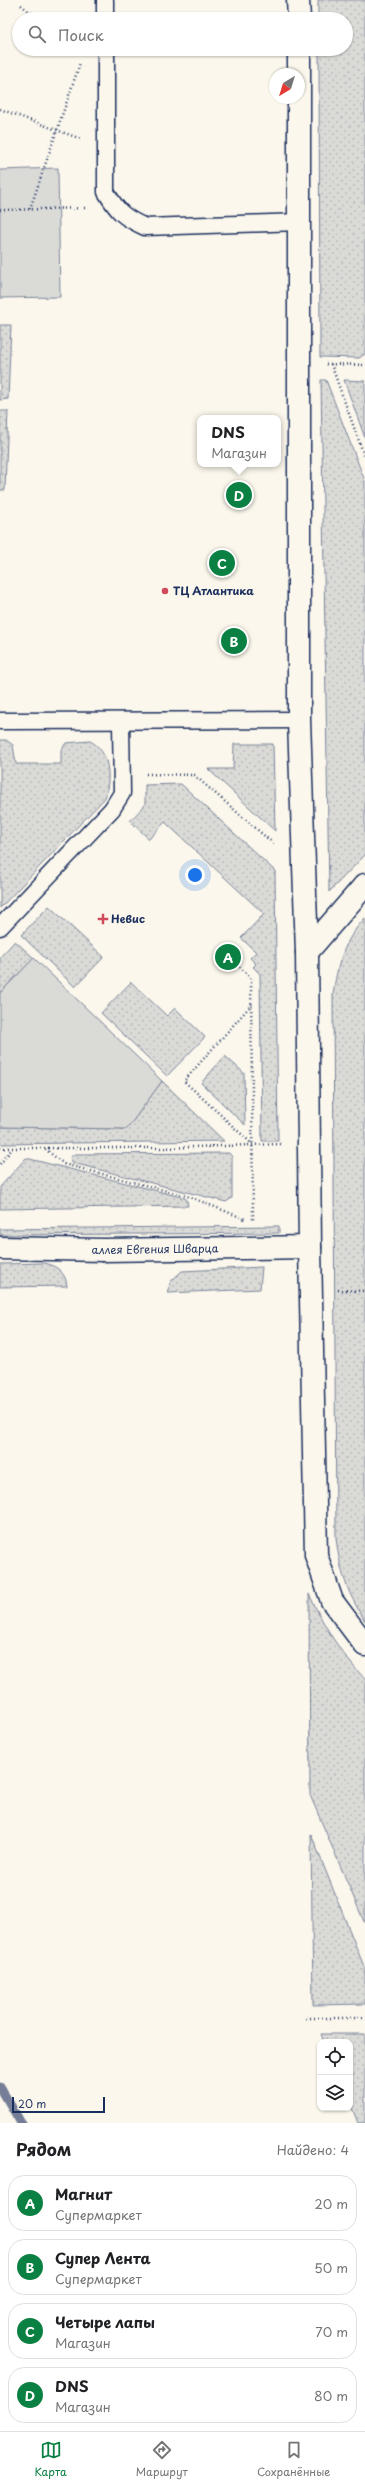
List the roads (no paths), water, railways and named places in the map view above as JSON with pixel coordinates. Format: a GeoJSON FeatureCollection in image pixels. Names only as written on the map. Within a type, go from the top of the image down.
{"type":"FeatureCollection","features":[{"type":"Feature","properties":{"kind":"street"},"geometry":{"type":"LineString","coordinates":[[298,0],[299,12]]}},
{"type":"Feature","properties":{"kind":"street"},"geometry":{"type":"LineString","coordinates":[[299,56],[299,720],[307,952],[310,1247],[316,1555],[332,1601],[365,1645]]}},
{"type":"Feature","properties":{"kind":"street"},"geometry":{"type":"LineString","coordinates":[[307,952],[365,885]]}},
{"type":"Feature","properties":{"kind":"street","name":"аллея Евгения Шварца"},"geometry":{"type":"LineString","coordinates":[[0,1248],[104,1250],[310,1247]]}},
{"type":"Feature","properties":{"kind":"lane"},"geometry":{"type":"LineString","coordinates":[[105,0],[105,12]]}},
{"type":"Feature","properties":{"kind":"lane"},"geometry":{"type":"LineString","coordinates":[[106,56],[106,192],[115,208],[125,218],[145,227],[300,222]]}},
{"type":"Feature","properties":{"kind":"lane"},"geometry":{"type":"LineString","coordinates":[[0,721],[121,722],[299,720]]}},
{"type":"Feature","properties":{"kind":"lane"},"geometry":{"type":"LineString","coordinates":[[0,927],[112,809],[122,793],[121,722]]}},
{"type":"Feature","properties":{"kind":"waterway"},"geometry":{"type":"LineString","coordinates":[[0,2087],[21,2123]]}},
{"type":"Feature","properties":{"kind":"place","name":"DNS"},"geometry":{"type":"Point","coordinates":[239,495]}},
{"type":"Feature","properties":{"kind":"place","name":"Четыре лапы"},"geometry":{"type":"Point","coordinates":[222,563]}},
{"type":"Feature","properties":{"kind":"place","name":"ТЦ Атлантика"},"geometry":{"type":"Point","coordinates":[165,591]}},
{"type":"Feature","properties":{"kind":"place","name":"Супер Лента"},"geometry":{"type":"Point","coordinates":[234,641]}},
{"type":"Feature","properties":{"kind":"place","name":"Невис"},"geometry":{"type":"Point","coordinates":[103,919]}},
{"type":"Feature","properties":{"kind":"place","name":"Магнит"},"geometry":{"type":"Point","coordinates":[228,957]}}]}
